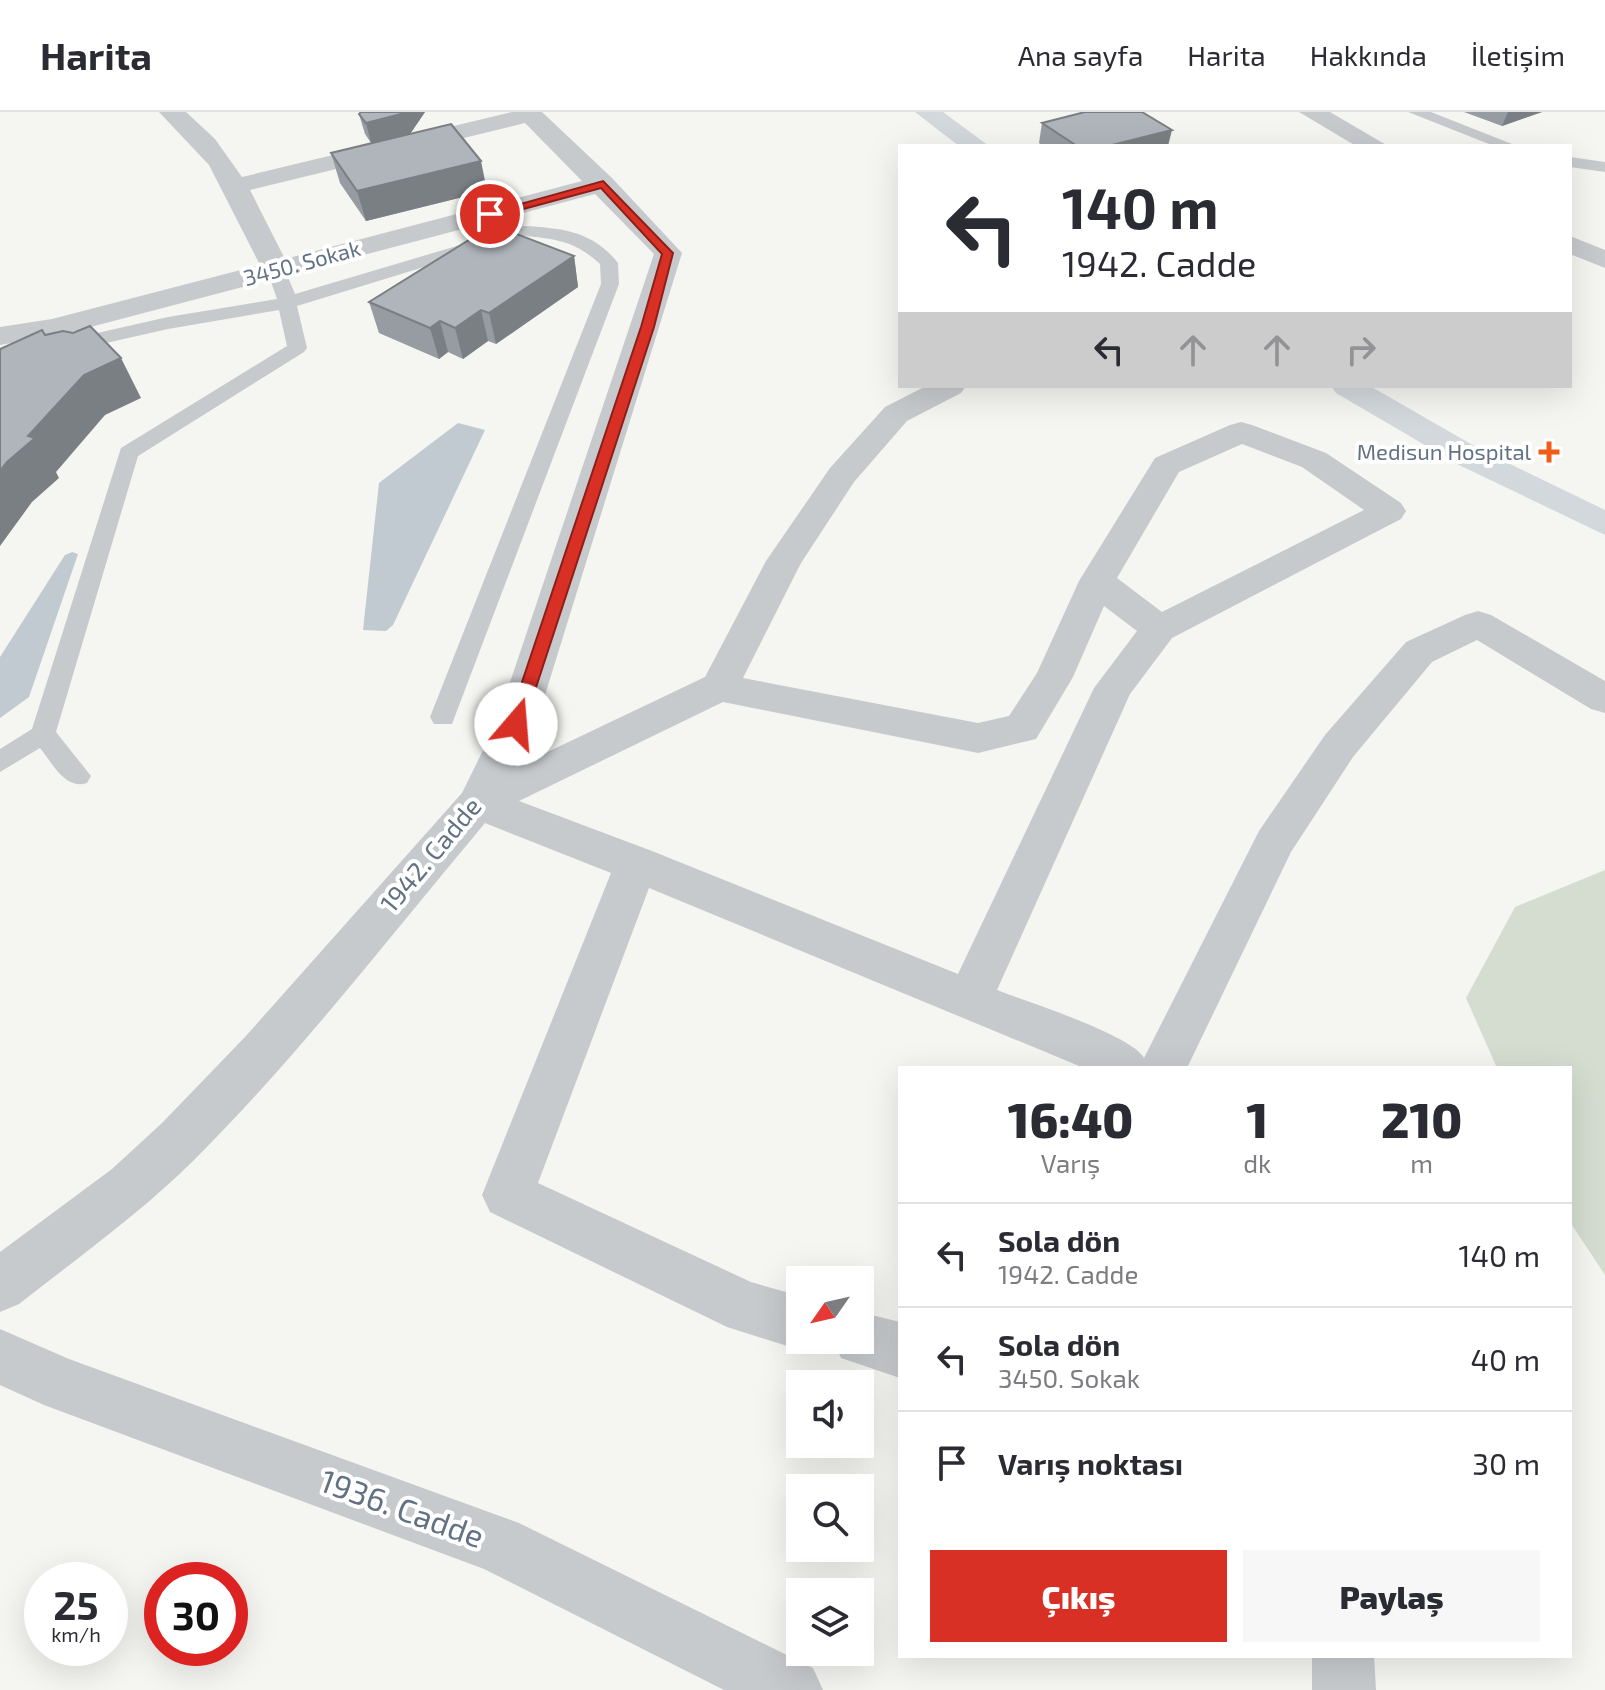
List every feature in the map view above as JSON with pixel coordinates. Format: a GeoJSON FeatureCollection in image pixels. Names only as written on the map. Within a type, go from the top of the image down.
{"type":"FeatureCollection","features":[{"type":"Feature","properties":{"kind":"main road"},"geometry":{"type":"LineString","coordinates":[[927,112],[973,144]]}},
{"type":"Feature","properties":{"kind":"main road"},"geometry":{"type":"LineString","coordinates":[[1350,388],[1471,458],[1605,524]]}},
{"type":"Feature","properties":{"kind":"street"},"geometry":{"type":"LineString","coordinates":[[171,112],[196,135],[236,186],[276,270]]}},
{"type":"Feature","properties":{"kind":"street"},"geometry":{"type":"LineString","coordinates":[[1311,112],[1371,144]]}},
{"type":"Feature","properties":{"kind":"street"},"geometry":{"type":"LineString","coordinates":[[236,186],[529,113]]}},
{"type":"Feature","properties":{"kind":"street","name":"1942. Cadde"},"geometry":{"type":"LineString","coordinates":[[0,1285],[130,1186],[180,1140],[262,1052],[478,803],[516,724],[643,342],[668,253],[603,184],[529,113]]}},
{"type":"Feature","properties":{"kind":"street","name":"3450. Sokak"},"geometry":{"type":"LineString","coordinates":[[0,336],[32,333],[603,184]]}},
{"type":"Feature","properties":{"kind":"street"},"geometry":{"type":"LineString","coordinates":[[1572,245],[1605,260]]}},
{"type":"Feature","properties":{"kind":"street"},"geometry":{"type":"LineString","coordinates":[[719,687],[784,561],[842,475],[896,414],[946,388]]}},
{"type":"Feature","properties":{"kind":"street"},"geometry":{"type":"LineString","coordinates":[[478,803],[719,687],[978,738],[1022,728],[1054,677],[1097,581],[1167,465],[1241,432],[1314,460],[1389,511],[1159,629],[1113,688],[969,1001]]}},
{"type":"Feature","properties":{"kind":"street"},"geometry":{"type":"LineString","coordinates":[[1097,581],[1159,629]]}},
{"type":"Feature","properties":{"kind":"street"},"geometry":{"type":"LineString","coordinates":[[1164,1066],[1274,843],[1339,746],[1419,652],[1478,624],[1605,699]]}},
{"type":"Feature","properties":{"kind":"street"},"geometry":{"type":"LineString","coordinates":[[478,803],[637,863],[969,1001],[1096,1050],[1121,1066]]}},
{"type":"Feature","properties":{"kind":"street"},"geometry":{"type":"LineString","coordinates":[[637,863],[508,1195],[746,1308],[786,1319]]}},
{"type":"Feature","properties":{"kind":"street"},"geometry":{"type":"LineString","coordinates":[[874,1343],[898,1349]]}},
{"type":"Feature","properties":{"kind":"street","name":"1936. Cadde"},"geometry":{"type":"LineString","coordinates":[[0,1357],[64,1385],[498,1544],[791,1690]]}},
{"type":"Feature","properties":{"kind":"street"},"geometry":{"type":"LineString","coordinates":[[1343,1658],[1344,1690]]}},
{"type":"Feature","properties":{"kind":"lane"},"geometry":{"type":"LineString","coordinates":[[1416,112],[1504,144]]}},
{"type":"Feature","properties":{"kind":"lane"},"geometry":{"type":"LineString","coordinates":[[1572,162],[1605,167]]}},
{"type":"Feature","properties":{"kind":"lane"},"geometry":{"type":"LineString","coordinates":[[0,361],[179,321],[286,303],[524,231],[548,231],[578,238],[600,251],[609,263],[610,284],[443,717]]}},
{"type":"Feature","properties":{"kind":"lane"},"geometry":{"type":"LineString","coordinates":[[0,762],[43,734],[128,453],[297,348],[276,270]]}},
{"type":"Feature","properties":{"kind":"lane"},"geometry":{"type":"LineString","coordinates":[[43,734],[78,776]]}},
{"type":"Feature","properties":{"kind":"shaded area"},"geometry":{"type":"Polygon","coordinates":[[[458,423],[485,430],[393,625],[386,631],[363,630],[379,483],[458,423]]]}},
{"type":"Feature","properties":{"kind":"shaded area"},"geometry":{"type":"Polygon","coordinates":[[[72,552],[78,554],[29,697],[0,718],[0,657],[65,555],[72,552]]]}},
{"type":"Feature","properties":{"kind":"shaded area"},"geometry":{"type":"Polygon","coordinates":[[[1605,870],[1605,1275],[1572,1225],[1572,1066],[1496,1066],[1466,998],[1515,907],[1605,870]]]}},
{"type":"Feature","properties":{"kind":"building"},"geometry":{"type":"Polygon","coordinates":[[[406,112],[366,123],[359,114],[406,112]]]}},
{"type":"Feature","properties":{"kind":"building"},"geometry":{"type":"Polygon","coordinates":[[[1085,112],[1142,112],[1172,130],[1116,144],[1074,144],[1042,123],[1085,112]]]}},
{"type":"Feature","properties":{"kind":"building"},"geometry":{"type":"Polygon","coordinates":[[[451,124],[481,161],[357,191],[331,153],[451,124]]]}},
{"type":"Feature","properties":{"kind":"building"},"geometry":{"type":"Polygon","coordinates":[[[493,225],[574,256],[489,313],[481,310],[455,328],[440,321],[430,328],[369,302],[493,225]]]}},
{"type":"Feature","properties":{"kind":"building"},"geometry":{"type":"Polygon","coordinates":[[[90,326],[121,358],[84,375],[28,436],[35,438],[0,471],[0,349],[42,330],[45,335],[63,331],[73,333],[90,326]]]}},
{"type":"Feature","properties":{"kind":"place","name":"Medisun Hospital"},"geometry":{"type":"Point","coordinates":[1549,452]}},
{"type":"Feature","properties":{"kind":"route"},"geometry":{"type":"LineString","coordinates":[[490,214],[603,184],[668,253],[623,402],[516,724]]}}]}
